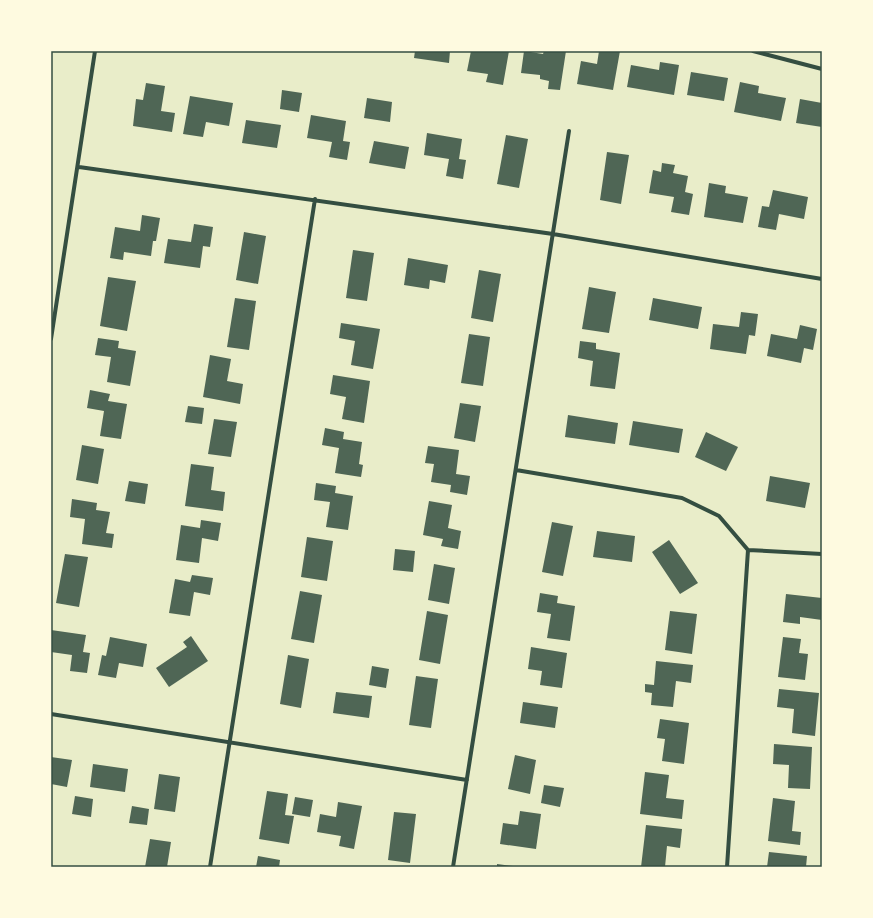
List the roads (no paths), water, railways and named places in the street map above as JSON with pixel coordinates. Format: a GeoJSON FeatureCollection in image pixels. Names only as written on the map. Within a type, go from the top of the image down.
{"type":"FeatureCollection","features":[{"type":"Feature","properties":{"kind":"street"},"geometry":{"type":"LineString","coordinates":[[51,339],[79,167],[95,51]]}},
{"type":"Feature","properties":{"kind":"street"},"geometry":{"type":"LineString","coordinates":[[753,51],[822,68]]}},
{"type":"Feature","properties":{"kind":"street"},"geometry":{"type":"LineString","coordinates":[[453,867],[569,131]]}},
{"type":"Feature","properties":{"kind":"street"},"geometry":{"type":"LineString","coordinates":[[79,167],[315,199],[553,234],[822,279]]}},
{"type":"Feature","properties":{"kind":"street"},"geometry":{"type":"LineString","coordinates":[[210,867],[231,742],[315,199]]}},
{"type":"Feature","properties":{"kind":"street"},"geometry":{"type":"LineString","coordinates":[[516,470],[682,498],[719,516],[748,550],[726,867]]}},
{"type":"Feature","properties":{"kind":"street"},"geometry":{"type":"LineString","coordinates":[[748,550],[822,554]]}},
{"type":"Feature","properties":{"kind":"street"},"geometry":{"type":"LineString","coordinates":[[51,714],[467,780]]}}]}
